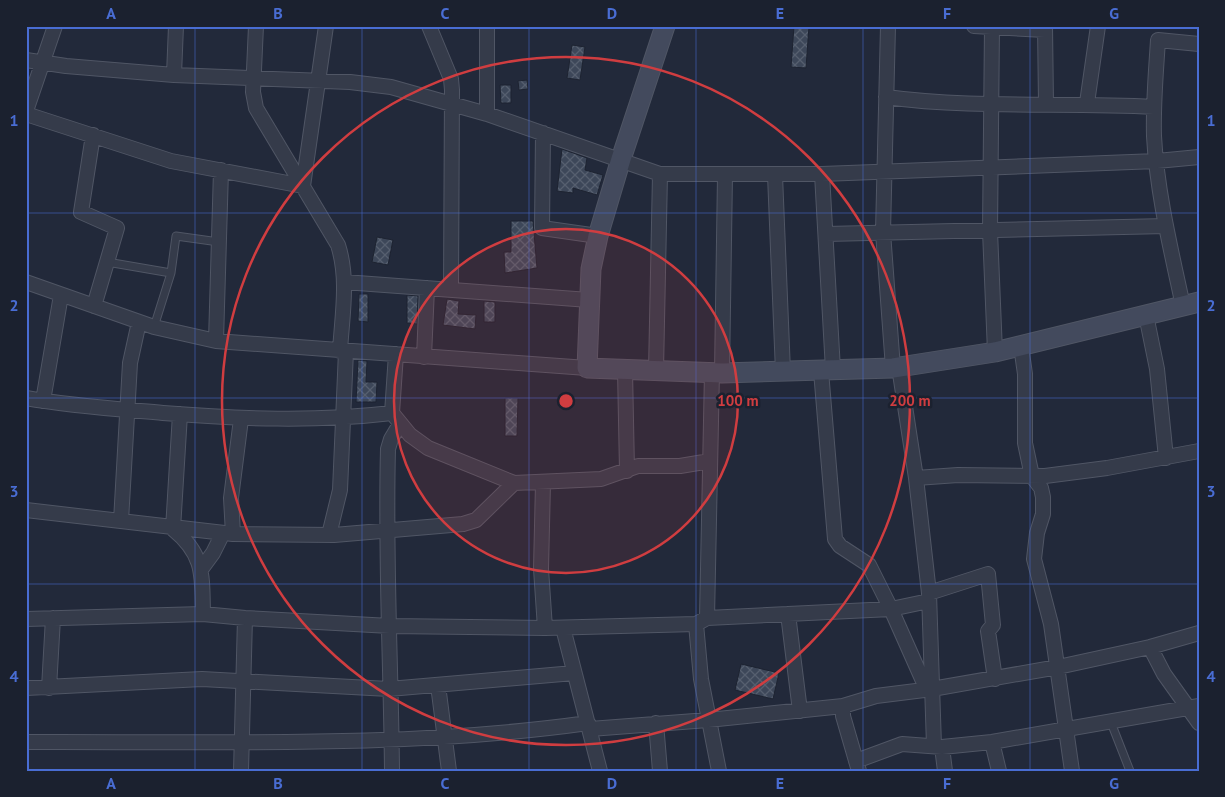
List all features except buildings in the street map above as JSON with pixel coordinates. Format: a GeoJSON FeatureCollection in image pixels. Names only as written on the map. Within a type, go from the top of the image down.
{"type":"FeatureCollection","features":[{"type":"Feature","properties":{"kind":"main road"},"geometry":{"type":"LineString","coordinates":[[665,26],[598,236],[591,269],[587,368],[717,372],[896,368],[995,352],[1191,304]]}},
{"type":"Feature","properties":{"kind":"street"},"geometry":{"type":"LineString","coordinates":[[55,26],[26,112],[171,161],[303,186]]}},
{"type":"Feature","properties":{"kind":"street"},"geometry":{"type":"LineString","coordinates":[[174,75],[176,26]]}},
{"type":"Feature","properties":{"kind":"street"},"geometry":{"type":"LineString","coordinates":[[256,26],[253,92],[256,108],[338,245],[343,267],[340,490],[329,535]]}},
{"type":"Feature","properties":{"kind":"street"},"geometry":{"type":"LineString","coordinates":[[303,186],[326,26]]}},
{"type":"Feature","properties":{"kind":"street"},"geometry":{"type":"LineString","coordinates":[[429,26],[451,79],[451,290]]}},
{"type":"Feature","properties":{"kind":"street"},"geometry":{"type":"LineString","coordinates":[[487,26],[487,114]]}},
{"type":"Feature","properties":{"kind":"street"},"geometry":{"type":"LineString","coordinates":[[888,26],[883,232],[896,368],[916,478],[929,597],[930,690],[938,747],[945,771]]}},
{"type":"Feature","properties":{"kind":"street"},"geometry":{"type":"LineString","coordinates":[[974,26],[1045,28],[1046,104]]}},
{"type":"Feature","properties":{"kind":"street"},"geometry":{"type":"LineString","coordinates":[[1087,104],[1098,26]]}},
{"type":"Feature","properties":{"kind":"street"},"geometry":{"type":"LineString","coordinates":[[992,27],[990,231],[995,352]]}},
{"type":"Feature","properties":{"kind":"street"},"geometry":{"type":"LineString","coordinates":[[1191,304],[1166,226],[1157,161],[1154,107],[1158,40],[1199,44]]}},
{"type":"Feature","properties":{"kind":"street"},"geometry":{"type":"LineString","coordinates":[[26,60],[174,75],[350,82],[391,87],[487,114],[660,174],[822,174],[885,170],[1157,161],[1199,157]]}},
{"type":"Feature","properties":{"kind":"street"},"geometry":{"type":"LineString","coordinates":[[886,98],[930,103],[992,105],[1087,104],[1154,107]]}},
{"type":"Feature","properties":{"kind":"street"},"geometry":{"type":"LineString","coordinates":[[543,133],[542,228],[598,236]]}},
{"type":"Feature","properties":{"kind":"street"},"geometry":{"type":"LineString","coordinates":[[93,135],[81,212],[117,228],[94,306]]}},
{"type":"Feature","properties":{"kind":"street"},"geometry":{"type":"LineString","coordinates":[[216,341],[221,170]]}},
{"type":"Feature","properties":{"kind":"street"},"geometry":{"type":"LineString","coordinates":[[656,371],[660,174]]}},
{"type":"Feature","properties":{"kind":"street"},"geometry":{"type":"LineString","coordinates":[[822,174],[826,234],[827,370],[835,539],[840,546],[869,566],[930,690]]}},
{"type":"Feature","properties":{"kind":"street"},"geometry":{"type":"LineString","coordinates":[[718,771],[701,679],[710,461],[717,372],[724,175]]}},
{"type":"Feature","properties":{"kind":"street"},"geometry":{"type":"LineString","coordinates":[[775,175],[783,372]]}},
{"type":"Feature","properties":{"kind":"street"},"geometry":{"type":"LineString","coordinates":[[826,234],[1166,226]]}},
{"type":"Feature","properties":{"kind":"street"},"geometry":{"type":"LineString","coordinates":[[26,282],[154,327],[216,341],[396,354],[424,358],[587,368]]}},
{"type":"Feature","properties":{"kind":"street"},"geometry":{"type":"LineString","coordinates":[[344,282],[589,300]]}},
{"type":"Feature","properties":{"kind":"street"},"geometry":{"type":"LineString","coordinates":[[424,358],[428,288]]}},
{"type":"Feature","properties":{"kind":"street"},"geometry":{"type":"LineString","coordinates":[[44,401],[61,295]]}},
{"type":"Feature","properties":{"kind":"street"},"geometry":{"type":"LineString","coordinates":[[1146,315],[1157,369],[1166,458]]}},
{"type":"Feature","properties":{"kind":"street"},"geometry":{"type":"LineString","coordinates":[[121,522],[126,410],[132,350],[139,322]]}},
{"type":"Feature","properties":{"kind":"street"},"geometry":{"type":"LineString","coordinates":[[1021,346],[1025,374],[1025,443],[1032,476],[1038,482],[1043,497],[1043,514],[1037,533],[1034,560],[1046,602],[1058,667],[1072,771]]}},
{"type":"Feature","properties":{"kind":"street"},"geometry":{"type":"LineString","coordinates":[[392,771],[389,689],[390,626],[386,530],[388,449],[396,418],[396,354]]}},
{"type":"Feature","properties":{"kind":"street"},"geometry":{"type":"LineString","coordinates":[[625,370],[627,471]]}},
{"type":"Feature","properties":{"kind":"street"},"geometry":{"type":"LineString","coordinates":[[26,398],[126,410],[241,419],[396,418]]}},
{"type":"Feature","properties":{"kind":"street"},"geometry":{"type":"LineString","coordinates":[[173,529],[180,414]]}},
{"type":"Feature","properties":{"kind":"street"},"geometry":{"type":"LineString","coordinates":[[396,418],[410,435],[428,448],[514,483],[601,480],[650,464],[680,466],[710,461]]}},
{"type":"Feature","properties":{"kind":"street"},"geometry":{"type":"LineString","coordinates":[[202,568],[228,534],[231,492],[241,419]]}},
{"type":"Feature","properties":{"kind":"street"},"geometry":{"type":"LineString","coordinates":[[916,478],[958,475],[1032,476],[1107,468],[1199,451]]}},
{"type":"Feature","properties":{"kind":"street"},"geometry":{"type":"LineString","coordinates":[[26,510],[173,529],[228,534],[329,535],[464,524],[476,520],[514,483]]}},
{"type":"Feature","properties":{"kind":"street"},"geometry":{"type":"LineString","coordinates":[[543,483],[541,569],[545,628]]}},
{"type":"Feature","properties":{"kind":"street"},"geometry":{"type":"LineString","coordinates":[[173,529],[186,541],[202,568],[203,614]]}},
{"type":"Feature","properties":{"kind":"street"},"geometry":{"type":"LineString","coordinates":[[26,618],[203,614],[390,626],[563,628],[891,609],[929,597],[988,574],[993,625],[988,630],[994,678]]}},
{"type":"Feature","properties":{"kind":"street"},"geometry":{"type":"LineString","coordinates":[[788,614],[800,711]]}},
{"type":"Feature","properties":{"kind":"street"},"geometry":{"type":"LineString","coordinates":[[49,688],[53,618]]}},
{"type":"Feature","properties":{"kind":"street"},"geometry":{"type":"LineString","coordinates":[[241,771],[245,618]]}},
{"type":"Feature","properties":{"kind":"street"},"geometry":{"type":"LineString","coordinates":[[563,628],[600,771]]}},
{"type":"Feature","properties":{"kind":"street"},"geometry":{"type":"LineString","coordinates":[[26,742],[392,740],[589,726],[708,720],[843,706],[864,698],[930,690],[1058,667],[1150,647],[1199,633]]}},
{"type":"Feature","properties":{"kind":"street"},"geometry":{"type":"LineString","coordinates":[[1150,647],[1164,674],[1193,707],[1199,723]]}},
{"type":"Feature","properties":{"kind":"street"},"geometry":{"type":"LineString","coordinates":[[26,688],[189,679],[389,689],[574,673]]}},
{"type":"Feature","properties":{"kind":"street"},"geometry":{"type":"LineString","coordinates":[[438,685],[449,771]]}},
{"type":"Feature","properties":{"kind":"street"},"geometry":{"type":"LineString","coordinates":[[843,706],[843,716],[857,766],[902,744],[938,747],[992,742],[1193,707]]}},
{"type":"Feature","properties":{"kind":"street"},"geometry":{"type":"LineString","coordinates":[[656,724],[660,771]]}},
{"type":"Feature","properties":{"kind":"street"},"geometry":{"type":"LineString","coordinates":[[992,742],[999,771]]}},
{"type":"Feature","properties":{"kind":"lane"},"geometry":{"type":"LineString","coordinates":[[154,327],[171,273],[176,236],[219,242]]}},
{"type":"Feature","properties":{"kind":"lane"},"geometry":{"type":"LineString","coordinates":[[107,262],[171,273]]}},
{"type":"Feature","properties":{"kind":"lane"},"geometry":{"type":"LineString","coordinates":[[1110,720],[1130,771]]}}]}
